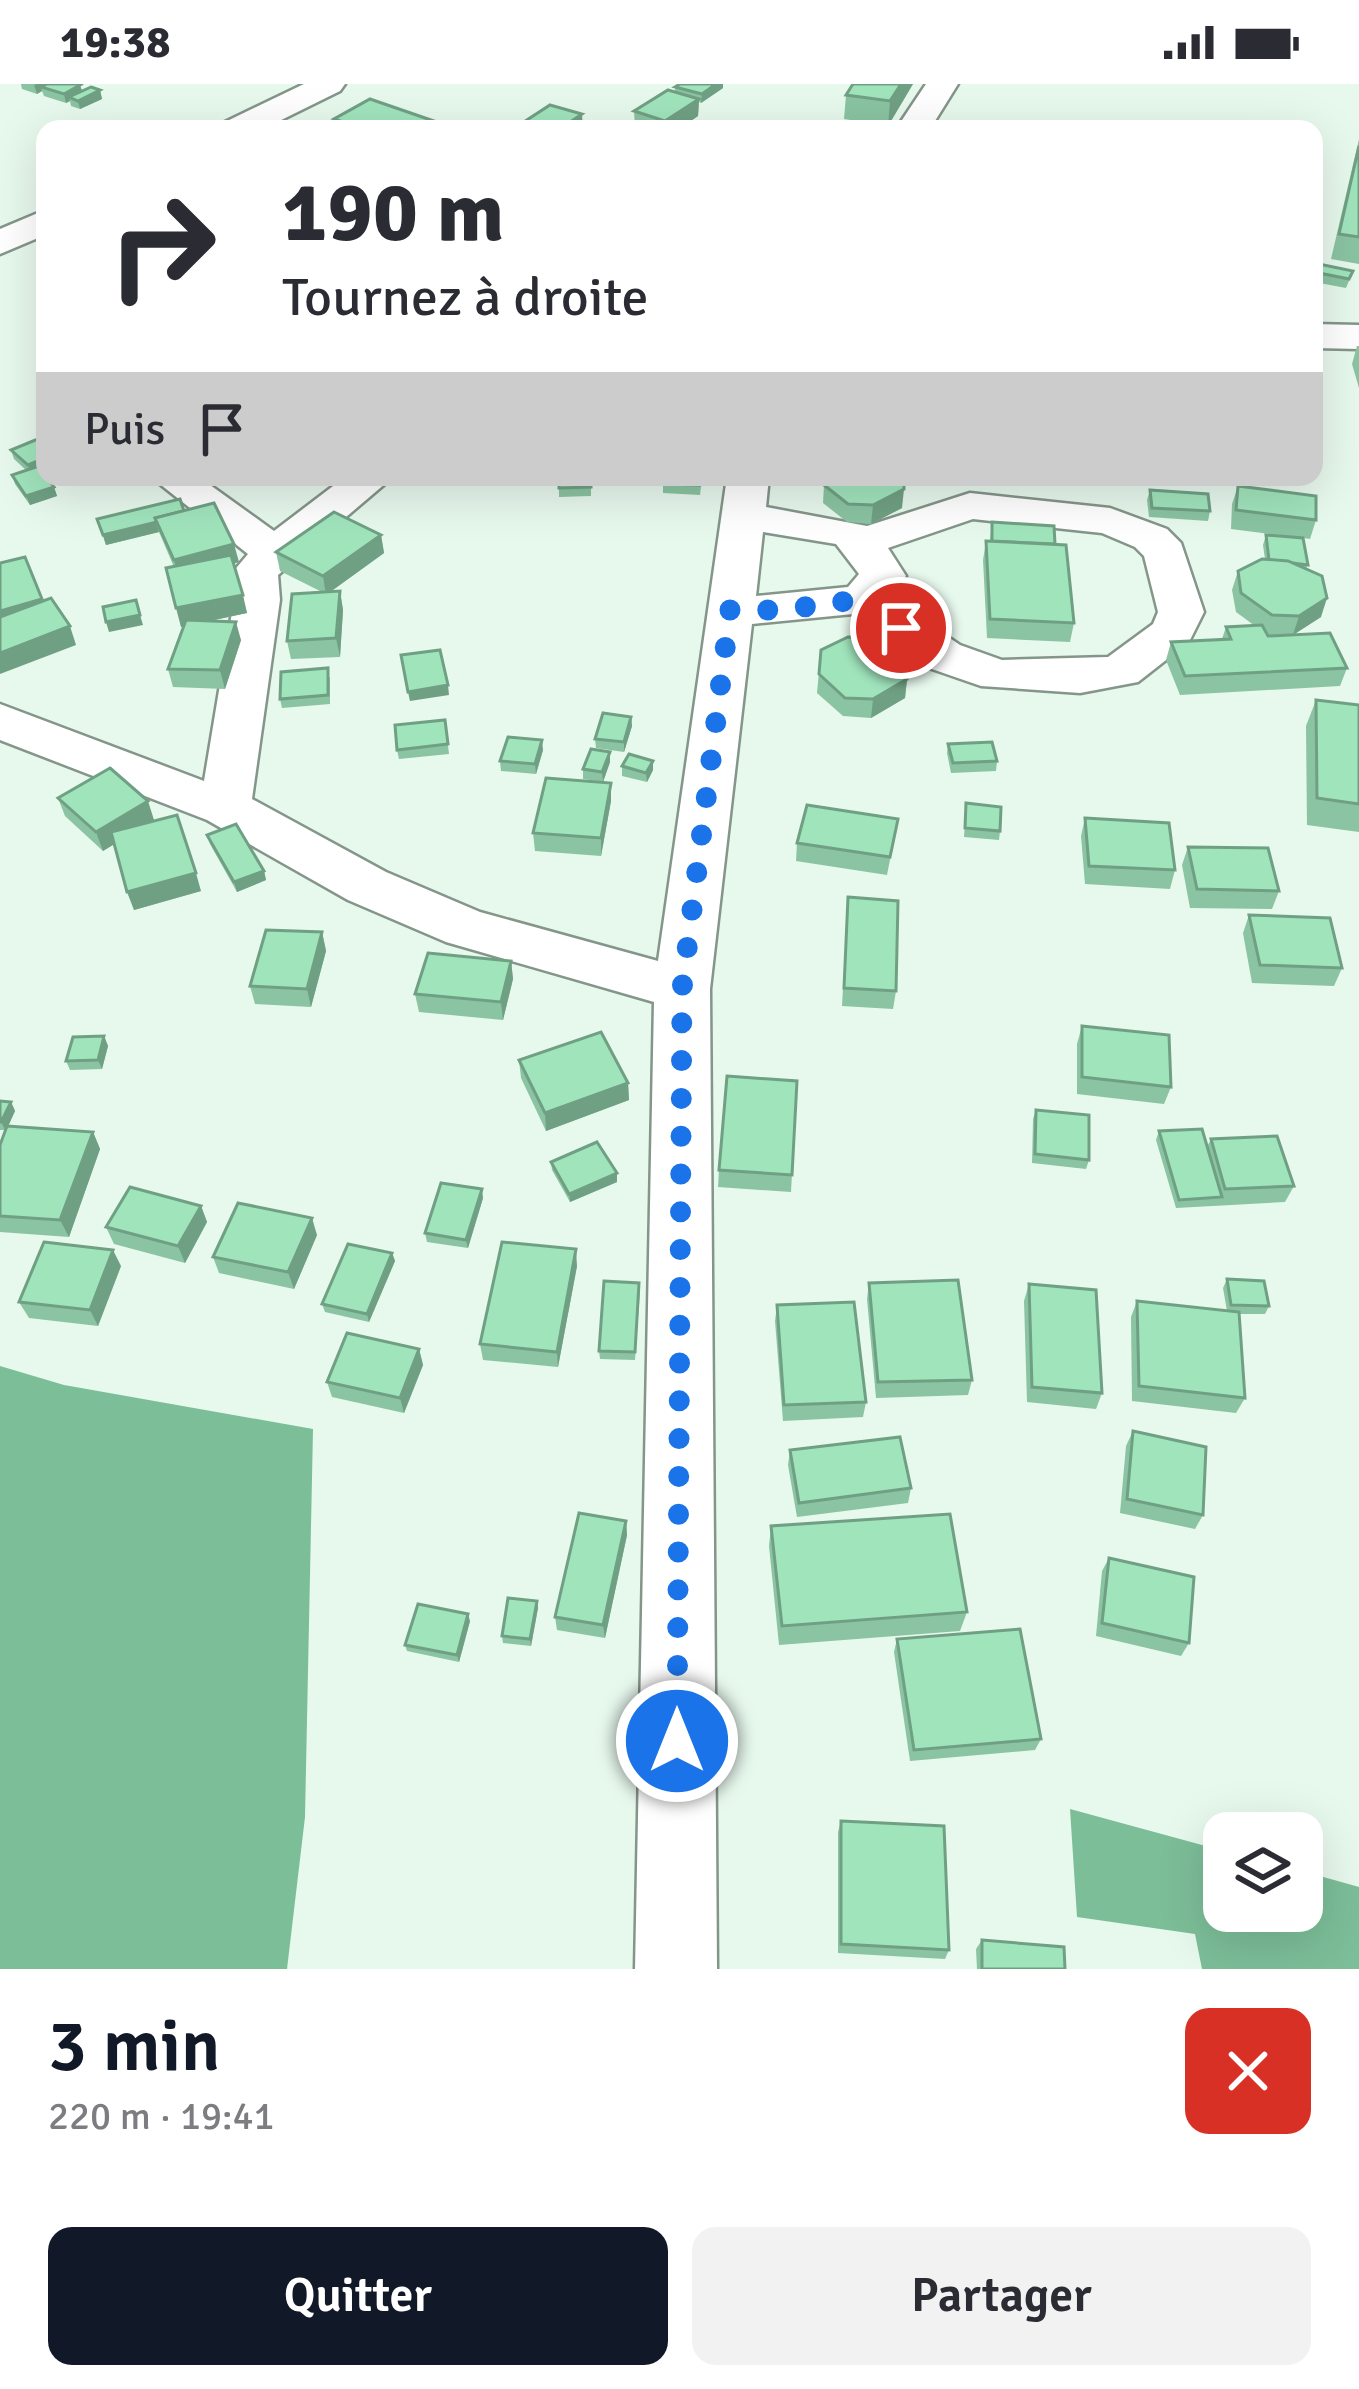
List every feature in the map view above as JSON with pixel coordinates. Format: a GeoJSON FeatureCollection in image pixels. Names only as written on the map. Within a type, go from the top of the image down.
{"type":"FeatureCollection","features":[{"type":"Feature","properties":{"kind":"street"},"geometry":{"type":"LineString","coordinates":[[255,120],[329,84]]}},
{"type":"Feature","properties":{"kind":"street"},"geometry":{"type":"LineString","coordinates":[[920,120],[942,84]]}},
{"type":"Feature","properties":{"kind":"street"},"geometry":{"type":"LineString","coordinates":[[255,90],[292,101]]}},
{"type":"Feature","properties":{"kind":"street"},"geometry":{"type":"LineString","coordinates":[[0,243],[36,225]]}},
{"type":"Feature","properties":{"kind":"street"},"geometry":{"type":"LineString","coordinates":[[1323,336],[1359,337]]}},
{"type":"Feature","properties":{"kind":"street"},"geometry":{"type":"LineString","coordinates":[[184,486],[274,552]]}},
{"type":"Feature","properties":{"kind":"street"},"geometry":{"type":"LineString","coordinates":[[225,807],[257,600],[255,573],[274,552],[360,486]]}},
{"type":"Feature","properties":{"kind":"street"},"geometry":{"type":"LineString","coordinates":[[676,1969],[682,989],[730,610],[745,496],[862,542],[883,576],[862,599],[782,610],[730,610]]}},
{"type":"Feature","properties":{"kind":"street"},"geometry":{"type":"LineString","coordinates":[[862,542],[970,506],[1110,520],[1151,538],[1165,553],[1181,612],[1173,632],[1121,671],[1080,677],[998,675],[943,656],[862,599]]}},
{"type":"Feature","properties":{"kind":"street"},"geometry":{"type":"LineString","coordinates":[[0,720],[48,744],[225,807],[368,886],[465,928],[550,956],[682,989]]}},
{"type":"Feature","properties":{"kind":"green space"},"geometry":{"type":"Polygon","coordinates":[[[0,1366],[64,1385],[313,1429],[305,1817],[287,1969],[0,1969],[0,1366]]]}},
{"type":"Feature","properties":{"kind":"green space"},"geometry":{"type":"Polygon","coordinates":[[[1070,1809],[1203,1845],[1203,1932],[1323,1932],[1323,1877],[1359,1887],[1359,1969],[1202,1969],[1195,1934],[1077,1917],[1070,1809]]]}},
{"type":"Feature","properties":{"kind":"building"},"geometry":{"type":"Polygon","coordinates":[[[716,84],[702,94],[675,87],[716,84]]]}},
{"type":"Feature","properties":{"kind":"building"},"geometry":{"type":"Polygon","coordinates":[[[853,84],[901,84],[890,101],[846,95],[853,84]]]}},
{"type":"Feature","properties":{"kind":"building"},"geometry":{"type":"Polygon","coordinates":[[[80,85],[64,94],[41,87],[80,85]]]}},
{"type":"Feature","properties":{"kind":"building"},"geometry":{"type":"Polygon","coordinates":[[[91,87],[100,90],[78,101],[69,97],[91,87]]]}},
{"type":"Feature","properties":{"kind":"building"},"geometry":{"type":"Polygon","coordinates":[[[668,90],[699,99],[667,120],[634,111],[668,90]]]}},
{"type":"Feature","properties":{"kind":"building"},"geometry":{"type":"Polygon","coordinates":[[[370,99],[431,120],[337,120],[370,99]]]}},
{"type":"Feature","properties":{"kind":"building"},"geometry":{"type":"Polygon","coordinates":[[[550,105],[582,114],[573,120],[527,120],[550,105]]]}},
{"type":"Feature","properties":{"kind":"building"},"geometry":{"type":"Polygon","coordinates":[[[1359,146],[1359,237],[1339,234],[1359,146]]]}},
{"type":"Feature","properties":{"kind":"building"},"geometry":{"type":"Polygon","coordinates":[[[1323,265],[1353,271],[1349,279],[1323,274],[1323,265]]]}},
{"type":"Feature","properties":{"kind":"building"},"geometry":{"type":"Polygon","coordinates":[[[36,440],[36,462],[28,465],[11,450],[36,440]]]}},
{"type":"Feature","properties":{"kind":"building"},"geometry":{"type":"Polygon","coordinates":[[[36,467],[36,486],[54,487],[26,496],[12,475],[36,467]]]}},
{"type":"Feature","properties":{"kind":"building"},"geometry":{"type":"Polygon","coordinates":[[[825,486],[904,486],[873,505],[848,504],[825,486]]]}},
{"type":"Feature","properties":{"kind":"building"},"geometry":{"type":"Polygon","coordinates":[[[1238,486],[1316,496],[1316,520],[1236,510],[1238,486]]]}},
{"type":"Feature","properties":{"kind":"building"},"geometry":{"type":"Polygon","coordinates":[[[1150,490],[1208,494],[1210,511],[1152,508],[1150,490]]]}},
{"type":"Feature","properties":{"kind":"building"},"geometry":{"type":"Polygon","coordinates":[[[180,499],[184,511],[155,518],[157,522],[103,535],[97,519],[180,499]]]}},
{"type":"Feature","properties":{"kind":"building"},"geometry":{"type":"Polygon","coordinates":[[[214,503],[234,544],[174,560],[155,518],[214,503]]]}},
{"type":"Feature","properties":{"kind":"building"},"geometry":{"type":"Polygon","coordinates":[[[334,512],[381,535],[323,576],[276,552],[334,512]]]}},
{"type":"Feature","properties":{"kind":"building"},"geometry":{"type":"Polygon","coordinates":[[[992,522],[1054,526],[1055,544],[992,541],[992,522]]]}},
{"type":"Feature","properties":{"kind":"building"},"geometry":{"type":"Polygon","coordinates":[[[1266,535],[1303,538],[1308,565],[1269,560],[1266,535]]]}},
{"type":"Feature","properties":{"kind":"building"},"geometry":{"type":"Polygon","coordinates":[[[986,541],[1066,545],[1074,623],[990,619],[986,541]]]}},
{"type":"Feature","properties":{"kind":"building"},"geometry":{"type":"Polygon","coordinates":[[[231,555],[243,595],[176,608],[166,568],[231,555]]]}},
{"type":"Feature","properties":{"kind":"building"},"geometry":{"type":"Polygon","coordinates":[[[25,557],[42,599],[0,611],[0,563],[25,557]]]}},
{"type":"Feature","properties":{"kind":"building"},"geometry":{"type":"Polygon","coordinates":[[[1262,559],[1288,561],[1322,576],[1327,598],[1299,616],[1272,615],[1241,593],[1238,571],[1262,559]]]}},
{"type":"Feature","properties":{"kind":"building"},"geometry":{"type":"Polygon","coordinates":[[[340,591],[336,638],[287,641],[292,594],[340,591]]]}},
{"type":"Feature","properties":{"kind":"building"},"geometry":{"type":"Polygon","coordinates":[[[51,598],[70,626],[0,653],[0,617],[51,598]]]}},
{"type":"Feature","properties":{"kind":"building"},"geometry":{"type":"Polygon","coordinates":[[[136,600],[140,615],[106,622],[103,607],[136,600]]]}},
{"type":"Feature","properties":{"kind":"building"},"geometry":{"type":"Polygon","coordinates":[[[186,620],[236,622],[220,670],[168,669],[186,620]]]}},
{"type":"Feature","properties":{"kind":"building"},"geometry":{"type":"Polygon","coordinates":[[[1262,625],[1268,636],[1330,633],[1347,668],[1185,676],[1171,642],[1231,639],[1226,627],[1262,625]]]}},
{"type":"Feature","properties":{"kind":"building"},"geometry":{"type":"Polygon","coordinates":[[[848,637],[875,638],[908,655],[907,679],[873,699],[845,698],[819,674],[821,650],[848,637]]]}},
{"type":"Feature","properties":{"kind":"building"},"geometry":{"type":"Polygon","coordinates":[[[440,650],[448,685],[408,692],[401,655],[440,650]]]}},
{"type":"Feature","properties":{"kind":"building"},"geometry":{"type":"Polygon","coordinates":[[[328,668],[328,695],[280,699],[281,672],[328,668]]]}},
{"type":"Feature","properties":{"kind":"building"},"geometry":{"type":"Polygon","coordinates":[[[1316,700],[1359,705],[1359,804],[1317,798],[1316,700]]]}},
{"type":"Feature","properties":{"kind":"building"},"geometry":{"type":"Polygon","coordinates":[[[603,713],[631,717],[624,742],[595,739],[603,713]]]}},
{"type":"Feature","properties":{"kind":"building"},"geometry":{"type":"Polygon","coordinates":[[[445,720],[448,744],[397,750],[395,725],[445,720]]]}},
{"type":"Feature","properties":{"kind":"building"},"geometry":{"type":"Polygon","coordinates":[[[508,737],[542,740],[535,764],[500,761],[508,737]]]}},
{"type":"Feature","properties":{"kind":"building"},"geometry":{"type":"Polygon","coordinates":[[[992,742],[997,761],[953,763],[948,744],[992,742]]]}},
{"type":"Feature","properties":{"kind":"building"},"geometry":{"type":"Polygon","coordinates":[[[591,749],[610,752],[602,772],[583,769],[591,749]]]}},
{"type":"Feature","properties":{"kind":"building"},"geometry":{"type":"Polygon","coordinates":[[[629,754],[653,761],[646,773],[622,766],[629,754]]]}},
{"type":"Feature","properties":{"kind":"building"},"geometry":{"type":"Polygon","coordinates":[[[110,768],[148,801],[96,832],[58,798],[110,768]]]}},
{"type":"Feature","properties":{"kind":"building"},"geometry":{"type":"Polygon","coordinates":[[[546,778],[611,783],[601,838],[533,833],[546,778]]]}},
{"type":"Feature","properties":{"kind":"building"},"geometry":{"type":"Polygon","coordinates":[[[966,803],[1001,807],[1000,831],[965,828],[966,803]]]}},
{"type":"Feature","properties":{"kind":"building"},"geometry":{"type":"Polygon","coordinates":[[[807,805],[898,819],[890,857],[797,843],[807,805]]]}},
{"type":"Feature","properties":{"kind":"building"},"geometry":{"type":"Polygon","coordinates":[[[177,815],[196,873],[127,892],[111,832],[177,815]]]}},
{"type":"Feature","properties":{"kind":"building"},"geometry":{"type":"Polygon","coordinates":[[[1085,818],[1169,823],[1175,870],[1089,866],[1085,818]]]}},
{"type":"Feature","properties":{"kind":"building"},"geometry":{"type":"Polygon","coordinates":[[[236,824],[264,871],[234,882],[207,835],[236,824]]]}},
{"type":"Feature","properties":{"kind":"building"},"geometry":{"type":"Polygon","coordinates":[[[1188,847],[1268,848],[1279,891],[1197,889],[1188,847]]]}},
{"type":"Feature","properties":{"kind":"building"},"geometry":{"type":"Polygon","coordinates":[[[848,897],[898,901],[896,991],[844,988],[848,897]]]}},
{"type":"Feature","properties":{"kind":"building"},"geometry":{"type":"Polygon","coordinates":[[[1249,915],[1330,918],[1342,968],[1260,965],[1249,915]]]}},
{"type":"Feature","properties":{"kind":"building"},"geometry":{"type":"Polygon","coordinates":[[[266,930],[322,932],[307,989],[250,986],[266,930]]]}},
{"type":"Feature","properties":{"kind":"building"},"geometry":{"type":"Polygon","coordinates":[[[428,953],[511,961],[501,1002],[415,994],[428,953]]]}},
{"type":"Feature","properties":{"kind":"building"},"geometry":{"type":"Polygon","coordinates":[[[1082,1026],[1169,1035],[1171,1087],[1082,1077],[1082,1026]]]}},
{"type":"Feature","properties":{"kind":"building"},"geometry":{"type":"Polygon","coordinates":[[[601,1032],[628,1083],[545,1113],[519,1060],[601,1032]]]}},
{"type":"Feature","properties":{"kind":"building"},"geometry":{"type":"Polygon","coordinates":[[[104,1036],[98,1060],[66,1061],[73,1037],[104,1036]]]}},
{"type":"Feature","properties":{"kind":"building"},"geometry":{"type":"Polygon","coordinates":[[[727,1076],[797,1081],[792,1175],[719,1170],[727,1076]]]}},
{"type":"Feature","properties":{"kind":"building"},"geometry":{"type":"Polygon","coordinates":[[[0,1101],[11,1102],[1,1122],[0,1122],[0,1101]]]}},
{"type":"Feature","properties":{"kind":"building"},"geometry":{"type":"Polygon","coordinates":[[[1036,1110],[1089,1115],[1089,1160],[1035,1154],[1036,1110]]]}},
{"type":"Feature","properties":{"kind":"building"},"geometry":{"type":"Polygon","coordinates":[[[7,1126],[93,1132],[60,1220],[0,1216],[0,1145],[7,1126]]]}},
{"type":"Feature","properties":{"kind":"building"},"geometry":{"type":"Polygon","coordinates":[[[1202,1129],[1222,1197],[1179,1200],[1159,1131],[1202,1129]]]}},
{"type":"Feature","properties":{"kind":"building"},"geometry":{"type":"Polygon","coordinates":[[[1277,1136],[1294,1186],[1225,1189],[1211,1139],[1277,1136]]]}},
{"type":"Feature","properties":{"kind":"building"},"geometry":{"type":"Polygon","coordinates":[[[597,1142],[617,1173],[569,1194],[551,1162],[597,1142]]]}},
{"type":"Feature","properties":{"kind":"building"},"geometry":{"type":"Polygon","coordinates":[[[441,1183],[482,1189],[466,1240],[425,1233],[441,1183]]]}},
{"type":"Feature","properties":{"kind":"building"},"geometry":{"type":"Polygon","coordinates":[[[130,1187],[201,1206],[178,1246],[106,1227],[130,1187]]]}},
{"type":"Feature","properties":{"kind":"building"},"geometry":{"type":"Polygon","coordinates":[[[238,1203],[312,1218],[288,1272],[213,1257],[238,1203]]]}},
{"type":"Feature","properties":{"kind":"building"},"geometry":{"type":"Polygon","coordinates":[[[44,1242],[113,1250],[90,1310],[19,1302],[44,1242]]]}},
{"type":"Feature","properties":{"kind":"building"},"geometry":{"type":"Polygon","coordinates":[[[502,1242],[576,1249],[557,1352],[480,1344],[502,1242]]]}},
{"type":"Feature","properties":{"kind":"building"},"geometry":{"type":"Polygon","coordinates":[[[348,1244],[392,1253],[367,1314],[322,1304],[348,1244]]]}},
{"type":"Feature","properties":{"kind":"building"},"geometry":{"type":"Polygon","coordinates":[[[1227,1279],[1264,1281],[1269,1306],[1231,1305],[1227,1279]]]}},
{"type":"Feature","properties":{"kind":"building"},"geometry":{"type":"Polygon","coordinates":[[[958,1280],[972,1380],[878,1382],[869,1283],[958,1280]]]}},
{"type":"Feature","properties":{"kind":"building"},"geometry":{"type":"Polygon","coordinates":[[[604,1281],[639,1283],[635,1352],[599,1351],[604,1281]]]}},
{"type":"Feature","properties":{"kind":"building"},"geometry":{"type":"Polygon","coordinates":[[[1029,1284],[1096,1290],[1102,1393],[1032,1387],[1029,1284]]]}},
{"type":"Feature","properties":{"kind":"building"},"geometry":{"type":"Polygon","coordinates":[[[1137,1301],[1239,1312],[1245,1398],[1139,1386],[1137,1301]]]}},
{"type":"Feature","properties":{"kind":"building"},"geometry":{"type":"Polygon","coordinates":[[[854,1302],[866,1402],[784,1405],[777,1305],[854,1302]]]}},
{"type":"Feature","properties":{"kind":"building"},"geometry":{"type":"Polygon","coordinates":[[[347,1333],[419,1349],[400,1398],[327,1382],[347,1333]]]}},
{"type":"Feature","properties":{"kind":"building"},"geometry":{"type":"Polygon","coordinates":[[[1133,1431],[1206,1447],[1203,1515],[1127,1499],[1133,1431]]]}},
{"type":"Feature","properties":{"kind":"building"},"geometry":{"type":"Polygon","coordinates":[[[900,1437],[911,1488],[799,1503],[790,1450],[900,1437]]]}},
{"type":"Feature","properties":{"kind":"building"},"geometry":{"type":"Polygon","coordinates":[[[579,1513],[626,1521],[603,1625],[555,1617],[579,1513]]]}},
{"type":"Feature","properties":{"kind":"building"},"geometry":{"type":"Polygon","coordinates":[[[950,1514],[967,1612],[782,1626],[771,1526],[950,1514]]]}},
{"type":"Feature","properties":{"kind":"building"},"geometry":{"type":"Polygon","coordinates":[[[1109,1558],[1194,1577],[1189,1643],[1102,1623],[1109,1558]]]}},
{"type":"Feature","properties":{"kind":"building"},"geometry":{"type":"Polygon","coordinates":[[[508,1598],[537,1601],[530,1639],[502,1636],[508,1598]]]}},
{"type":"Feature","properties":{"kind":"building"},"geometry":{"type":"Polygon","coordinates":[[[418,1604],[468,1614],[457,1655],[405,1645],[418,1604]]]}},
{"type":"Feature","properties":{"kind":"building"},"geometry":{"type":"Polygon","coordinates":[[[1020,1629],[1041,1739],[914,1750],[897,1639],[1020,1629]]]}},
{"type":"Feature","properties":{"kind":"building"},"geometry":{"type":"Polygon","coordinates":[[[841,1821],[944,1826],[949,1950],[841,1944],[841,1821]]]}},
{"type":"Feature","properties":{"kind":"building"},"geometry":{"type":"Polygon","coordinates":[[[982,1940],[1064,1947],[1065,1969],[982,1969],[982,1940]]]}},
{"type":"Feature","properties":{"kind":"route"},"geometry":{"type":"LineString","coordinates":[[677,1741],[682,989],[730,610],[782,610],[862,599],[901,628]]}}]}
